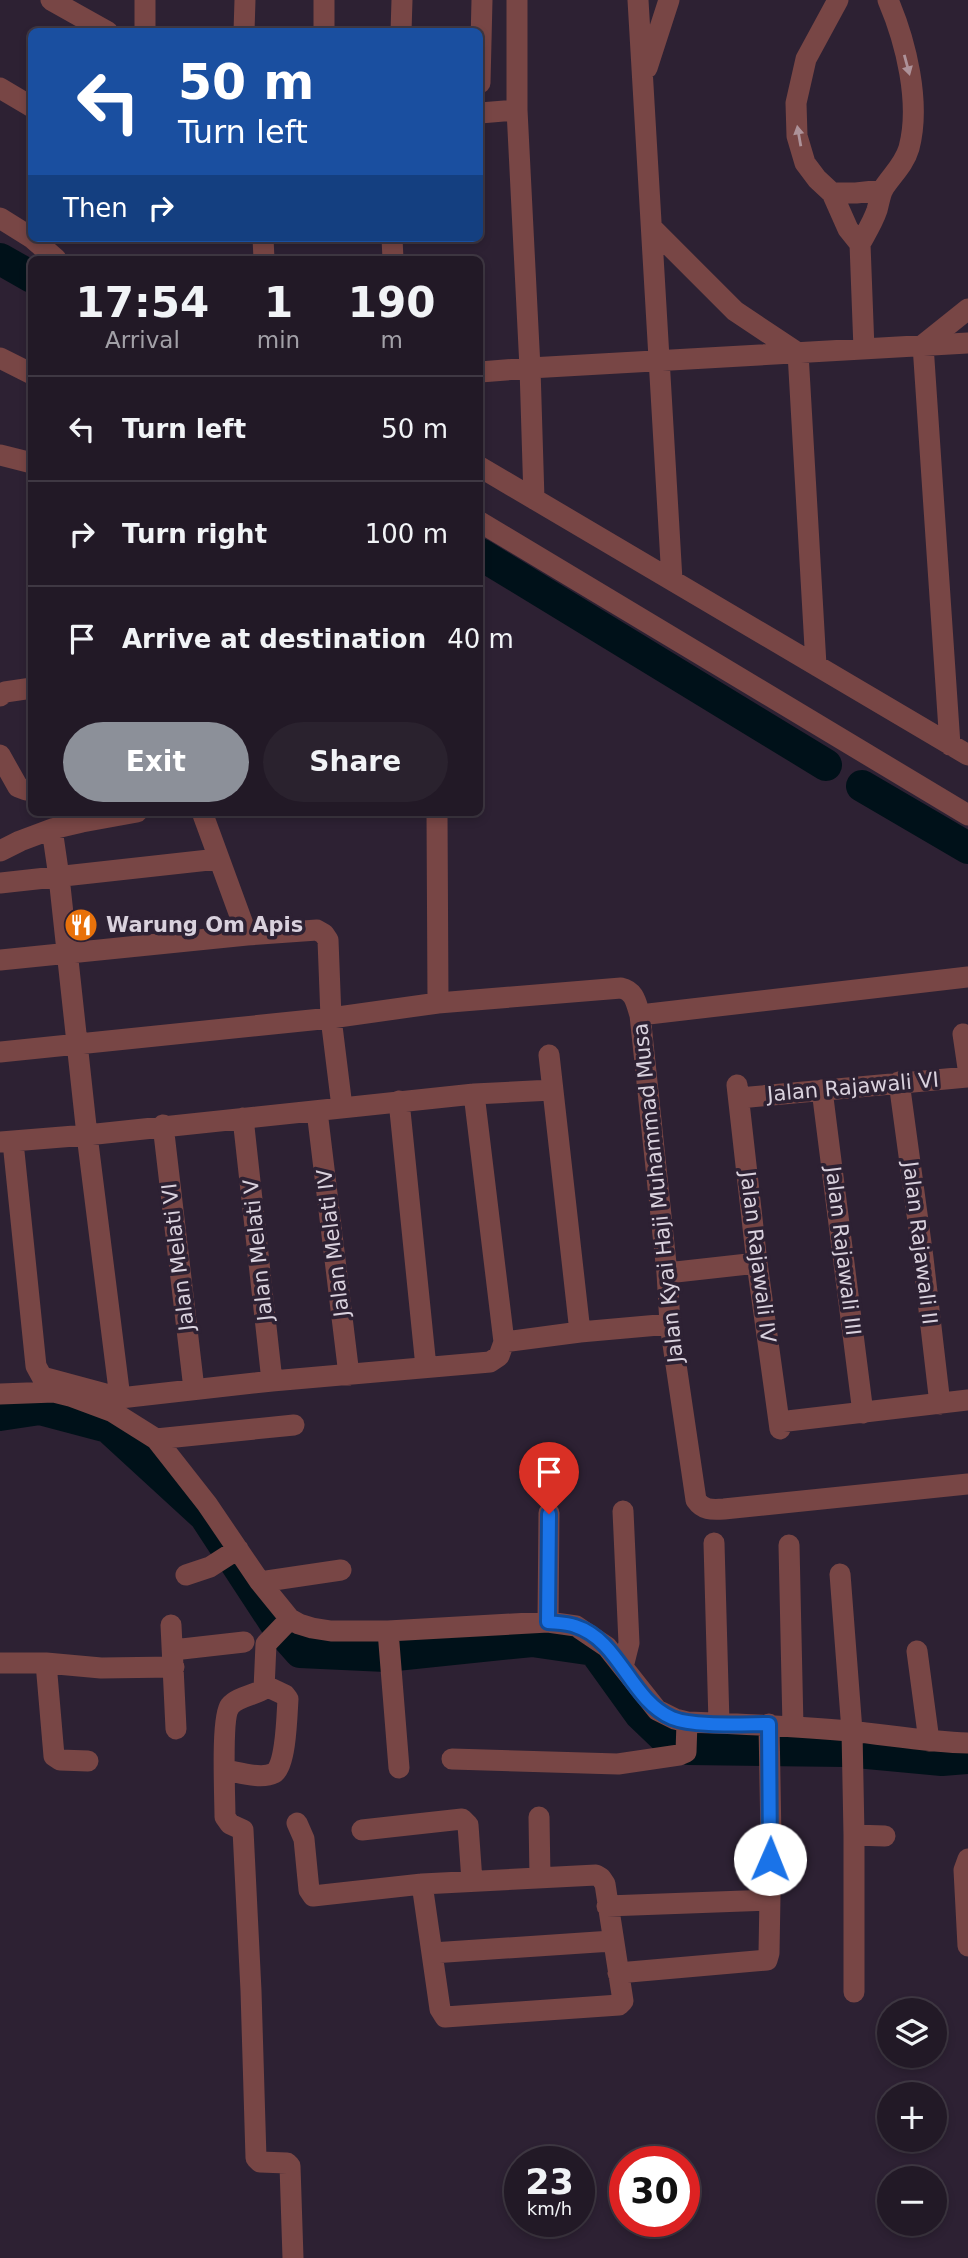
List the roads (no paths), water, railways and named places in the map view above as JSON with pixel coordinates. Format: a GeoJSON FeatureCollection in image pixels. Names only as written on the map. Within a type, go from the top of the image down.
{"type":"FeatureCollection","features":[{"type":"Feature","properties":{"kind":"street"},"geometry":{"type":"LineString","coordinates":[[51,0],[101,28]]}},
{"type":"Feature","properties":{"kind":"street"},"geometry":{"type":"LineString","coordinates":[[145,0],[145,28]]}},
{"type":"Feature","properties":{"kind":"street"},"geometry":{"type":"LineString","coordinates":[[244,28],[245,0]]}},
{"type":"Feature","properties":{"kind":"street"},"geometry":{"type":"LineString","coordinates":[[324,0],[324,28]]}},
{"type":"Feature","properties":{"kind":"street"},"geometry":{"type":"LineString","coordinates":[[401,28],[402,0]]}},
{"type":"Feature","properties":{"kind":"street"},"geometry":{"type":"LineString","coordinates":[[481,28],[482,0]]}},
{"type":"Feature","properties":{"kind":"street"},"geometry":{"type":"LineString","coordinates":[[517,0],[517,110],[534,499]]}},
{"type":"Feature","properties":{"kind":"street"},"geometry":{"type":"LineString","coordinates":[[638,0],[673,580]]}},
{"type":"Feature","properties":{"kind":"street"},"geometry":{"type":"LineString","coordinates":[[643,79],[670,0]]}},
{"type":"Feature","properties":{"kind":"street"},"geometry":{"type":"LineString","coordinates":[[838,0],[806,59],[796,103],[797,136],[806,163],[817,179],[832,192],[848,229],[860,244]]}},
{"type":"Feature","properties":{"kind":"street"},"geometry":{"type":"LineString","coordinates":[[864,349],[860,244],[883,190],[898,171],[909,149],[913,120],[912,84],[891,7],[871,0]]}},
{"type":"Feature","properties":{"kind":"street"},"geometry":{"type":"LineString","coordinates":[[0,88],[28,105]]}},
{"type":"Feature","properties":{"kind":"street"},"geometry":{"type":"LineString","coordinates":[[483,113],[517,110]]}},
{"type":"Feature","properties":{"kind":"street"},"geometry":{"type":"LineString","coordinates":[[832,192],[883,190]]}},
{"type":"Feature","properties":{"kind":"street"},"geometry":{"type":"LineString","coordinates":[[0,218],[28,235]]}},
{"type":"Feature","properties":{"kind":"street"},"geometry":{"type":"LineString","coordinates":[[652,228],[735,311],[798,353]]}},
{"type":"Feature","properties":{"kind":"street"},"geometry":{"type":"LineString","coordinates":[[37,242],[53,256]]}},
{"type":"Feature","properties":{"kind":"street"},"geometry":{"type":"LineString","coordinates":[[923,345],[968,309]]}},
{"type":"Feature","properties":{"kind":"street"},"geometry":{"type":"LineString","coordinates":[[483,372],[968,343]]}},
{"type":"Feature","properties":{"kind":"street"},"geometry":{"type":"LineString","coordinates":[[923,345],[959,750]]}},
{"type":"Feature","properties":{"kind":"street"},"geometry":{"type":"LineString","coordinates":[[798,353],[816,665]]}},
{"type":"Feature","properties":{"kind":"street"},"geometry":{"type":"LineString","coordinates":[[0,358],[28,372]]}},
{"type":"Feature","properties":{"kind":"street"},"geometry":{"type":"LineString","coordinates":[[0,455],[28,462]]}},
{"type":"Feature","properties":{"kind":"street"},"geometry":{"type":"LineString","coordinates":[[483,469],[959,750]]}},
{"type":"Feature","properties":{"kind":"street"},"geometry":{"type":"LineString","coordinates":[[483,524],[968,815]]}},
{"type":"Feature","properties":{"kind":"street"},"geometry":{"type":"LineString","coordinates":[[0,696],[5,692],[28,689]]}},
{"type":"Feature","properties":{"kind":"street"},"geometry":{"type":"LineString","coordinates":[[0,755],[18,788],[28,789]]}},
{"type":"Feature","properties":{"kind":"street"},"geometry":{"type":"LineString","coordinates":[[0,851],[52,829],[113,816]]}},
{"type":"Feature","properties":{"kind":"street"},"geometry":{"type":"LineString","coordinates":[[203,816],[247,935]]}},
{"type":"Feature","properties":{"kind":"street"},"geometry":{"type":"LineString","coordinates":[[437,816],[438,1003]]}},
{"type":"Feature","properties":{"kind":"street"},"geometry":{"type":"LineString","coordinates":[[52,829],[120,1398]]}},
{"type":"Feature","properties":{"kind":"street"},"geometry":{"type":"LineString","coordinates":[[0,883],[218,859]]}},
{"type":"Feature","properties":{"kind":"street"},"geometry":{"type":"LineString","coordinates":[[0,960],[317,930],[328,940],[331,1018],[342,1107]]}},
{"type":"Feature","properties":{"kind":"street"},"geometry":{"type":"LineString","coordinates":[[640,1015],[968,977]]}},
{"type":"Feature","properties":{"kind":"street","name":"Jalan Kyai Haji Muhammad Musa"},"geometry":{"type":"LineString","coordinates":[[0,1052],[331,1018],[438,1003],[621,988],[627,990],[634,995],[640,1015],[670,1324],[696,1500],[705,1509],[737,1508],[968,1484]]}},
{"type":"Feature","properties":{"kind":"street"},"geometry":{"type":"LineString","coordinates":[[963,1034],[968,1068]]}},
{"type":"Feature","properties":{"kind":"street"},"geometry":{"type":"LineString","coordinates":[[549,1055],[580,1332]]}},
{"type":"Feature","properties":{"kind":"street","name":"Jalan Rajawali VI"},"geometry":{"type":"LineString","coordinates":[[738,1092],[822,1090],[968,1077]]}},
{"type":"Feature","properties":{"kind":"street","name":"Jalan Rajawali II"},"geometry":{"type":"LineString","coordinates":[[899,1083],[940,1404]]}},
{"type":"Feature","properties":{"kind":"street"},"geometry":{"type":"LineString","coordinates":[[474,1094],[503,1342],[499,1356],[490,1362],[272,1381],[120,1398],[46,1379],[38,1372],[6,1142],[399,1101],[474,1094],[552,1090]]}},
{"type":"Feature","properties":{"kind":"street","name":"Jalan Rajawali III"},"geometry":{"type":"LineString","coordinates":[[822,1090],[863,1413]]}},
{"type":"Feature","properties":{"kind":"street","name":"Jalan Rajawali IV"},"geometry":{"type":"LineString","coordinates":[[738,1092],[779,1425],[863,1413]]}},
{"type":"Feature","properties":{"kind":"street"},"geometry":{"type":"LineString","coordinates":[[399,1101],[426,1367]]}},
{"type":"Feature","properties":{"kind":"street","name":"Jalan Melati IV"},"geometry":{"type":"LineString","coordinates":[[317,1111],[349,1375]]}},
{"type":"Feature","properties":{"kind":"street","name":"Jalan Melati V"},"geometry":{"type":"LineString","coordinates":[[243,1118],[272,1381]]}},
{"type":"Feature","properties":{"kind":"street","name":"Jalan Melati VI"},"geometry":{"type":"LineString","coordinates":[[163,1125],[194,1390]]}},
{"type":"Feature","properties":{"kind":"street"},"geometry":{"type":"LineString","coordinates":[[667,1273],[757,1263]]}},
{"type":"Feature","properties":{"kind":"street"},"geometry":{"type":"LineString","coordinates":[[503,1342],[670,1324]]}},
{"type":"Feature","properties":{"kind":"street"},"geometry":{"type":"LineString","coordinates":[[0,1394],[54,1392],[70,1396],[113,1412],[156,1439],[207,1504],[231,1553],[260,1582],[281,1629]]}},
{"type":"Feature","properties":{"kind":"street"},"geometry":{"type":"LineString","coordinates":[[863,1413],[968,1401]]}},
{"type":"Feature","properties":{"kind":"street"},"geometry":{"type":"LineString","coordinates":[[156,1439],[293,1425]]}},
{"type":"Feature","properties":{"kind":"street"},"geometry":{"type":"LineString","coordinates":[[623,1511],[629,1643],[623,1667]]}},
{"type":"Feature","properties":{"kind":"street"},"geometry":{"type":"LineString","coordinates":[[548,1622],[549,1514]]}},
{"type":"Feature","properties":{"kind":"street"},"geometry":{"type":"LineString","coordinates":[[715,1543],[719,1723]]}},
{"type":"Feature","properties":{"kind":"street"},"geometry":{"type":"LineString","coordinates":[[789,1545],[793,1727]]}},
{"type":"Feature","properties":{"kind":"street"},"geometry":{"type":"LineString","coordinates":[[186,1575],[210,1567],[231,1553]]}},
{"type":"Feature","properties":{"kind":"street"},"geometry":{"type":"LineString","coordinates":[[260,1582],[341,1570]]}},
{"type":"Feature","properties":{"kind":"street"},"geometry":{"type":"LineString","coordinates":[[840,1574],[852,1744],[854,1992]]}},
{"type":"Feature","properties":{"kind":"street"},"geometry":{"type":"LineString","coordinates":[[293,2258],[290,2166],[287,2163],[260,2162],[256,2158],[243,1830],[226,1820],[226,1726],[229,1707],[234,1702],[262,1691],[266,1686],[266,1647],[281,1629],[312,1628],[331,1631],[389,1648],[548,1622],[576,1626],[607,1647],[657,1710],[675,1719],[686,1737]]}},
{"type":"Feature","properties":{"kind":"street"},"geometry":{"type":"LineString","coordinates":[[171,1625],[176,1729]]}},
{"type":"Feature","properties":{"kind":"street"},"geometry":{"type":"LineString","coordinates":[[0,1663],[46,1663],[101,1668],[173,1658],[244,1642]]}},
{"type":"Feature","properties":{"kind":"street"},"geometry":{"type":"LineString","coordinates":[[389,1648],[399,1768]]}},
{"type":"Feature","properties":{"kind":"street"},"geometry":{"type":"LineString","coordinates":[[917,1651],[929,1741]]}},
{"type":"Feature","properties":{"kind":"street"},"geometry":{"type":"LineString","coordinates":[[46,1663],[54,1756],[60,1760],[88,1761]]}},
{"type":"Feature","properties":{"kind":"street"},"geometry":{"type":"LineString","coordinates":[[225,1770],[266,1775],[279,1768],[288,1699],[266,1686]]}},
{"type":"Feature","properties":{"kind":"street"},"geometry":{"type":"LineString","coordinates":[[452,1759],[618,1764],[679,1755],[686,1737],[719,1723],[769,1732],[793,1727],[852,1744],[929,1741],[968,1743]]}},
{"type":"Feature","properties":{"kind":"street"},"geometry":{"type":"LineString","coordinates":[[618,1973],[765,1962],[769,1953],[769,1732]]}},
{"type":"Feature","properties":{"kind":"street"},"geometry":{"type":"LineString","coordinates":[[539,1817],[540,1878]]}},
{"type":"Feature","properties":{"kind":"street"},"geometry":{"type":"LineString","coordinates":[[362,1830],[463,1819],[468,1825],[472,1881]]}},
{"type":"Feature","properties":{"kind":"street"},"geometry":{"type":"LineString","coordinates":[[297,1823],[304,1839],[309,1890],[313,1896],[422,1884],[599,1876],[605,1884],[622,1999],[619,2005],[448,2018],[440,2009],[422,1884]]}},
{"type":"Feature","properties":{"kind":"street"},"geometry":{"type":"LineString","coordinates":[[854,1835],[885,1836]]}},
{"type":"Feature","properties":{"kind":"street"},"geometry":{"type":"LineString","coordinates":[[968,1860],[964,1870],[968,1946]]}},
{"type":"Feature","properties":{"kind":"street"},"geometry":{"type":"LineString","coordinates":[[607,1906],[769,1900]]}},
{"type":"Feature","properties":{"kind":"street"},"geometry":{"type":"LineString","coordinates":[[432,1953],[612,1941]]}},
{"type":"Feature","properties":{"kind":"waterway"},"geometry":{"type":"LineString","coordinates":[[0,259],[28,275]]}},
{"type":"Feature","properties":{"kind":"waterway"},"geometry":{"type":"LineString","coordinates":[[483,556],[826,765]]}},
{"type":"Feature","properties":{"kind":"waterway"},"geometry":{"type":"LineString","coordinates":[[862,786],[968,848]]}},
{"type":"Feature","properties":{"kind":"waterway"},"geometry":{"type":"LineString","coordinates":[[0,1415],[40,1409],[108,1427],[205,1516],[277,1626],[300,1652],[386,1656],[532,1641],[594,1650],[640,1714],[664,1737],[689,1749],[846,1751],[942,1760],[968,1758]]}},
{"type":"Feature","properties":{"kind":"place","name":"Warung Om Apis"},"geometry":{"type":"Point","coordinates":[81,925]}}]}
